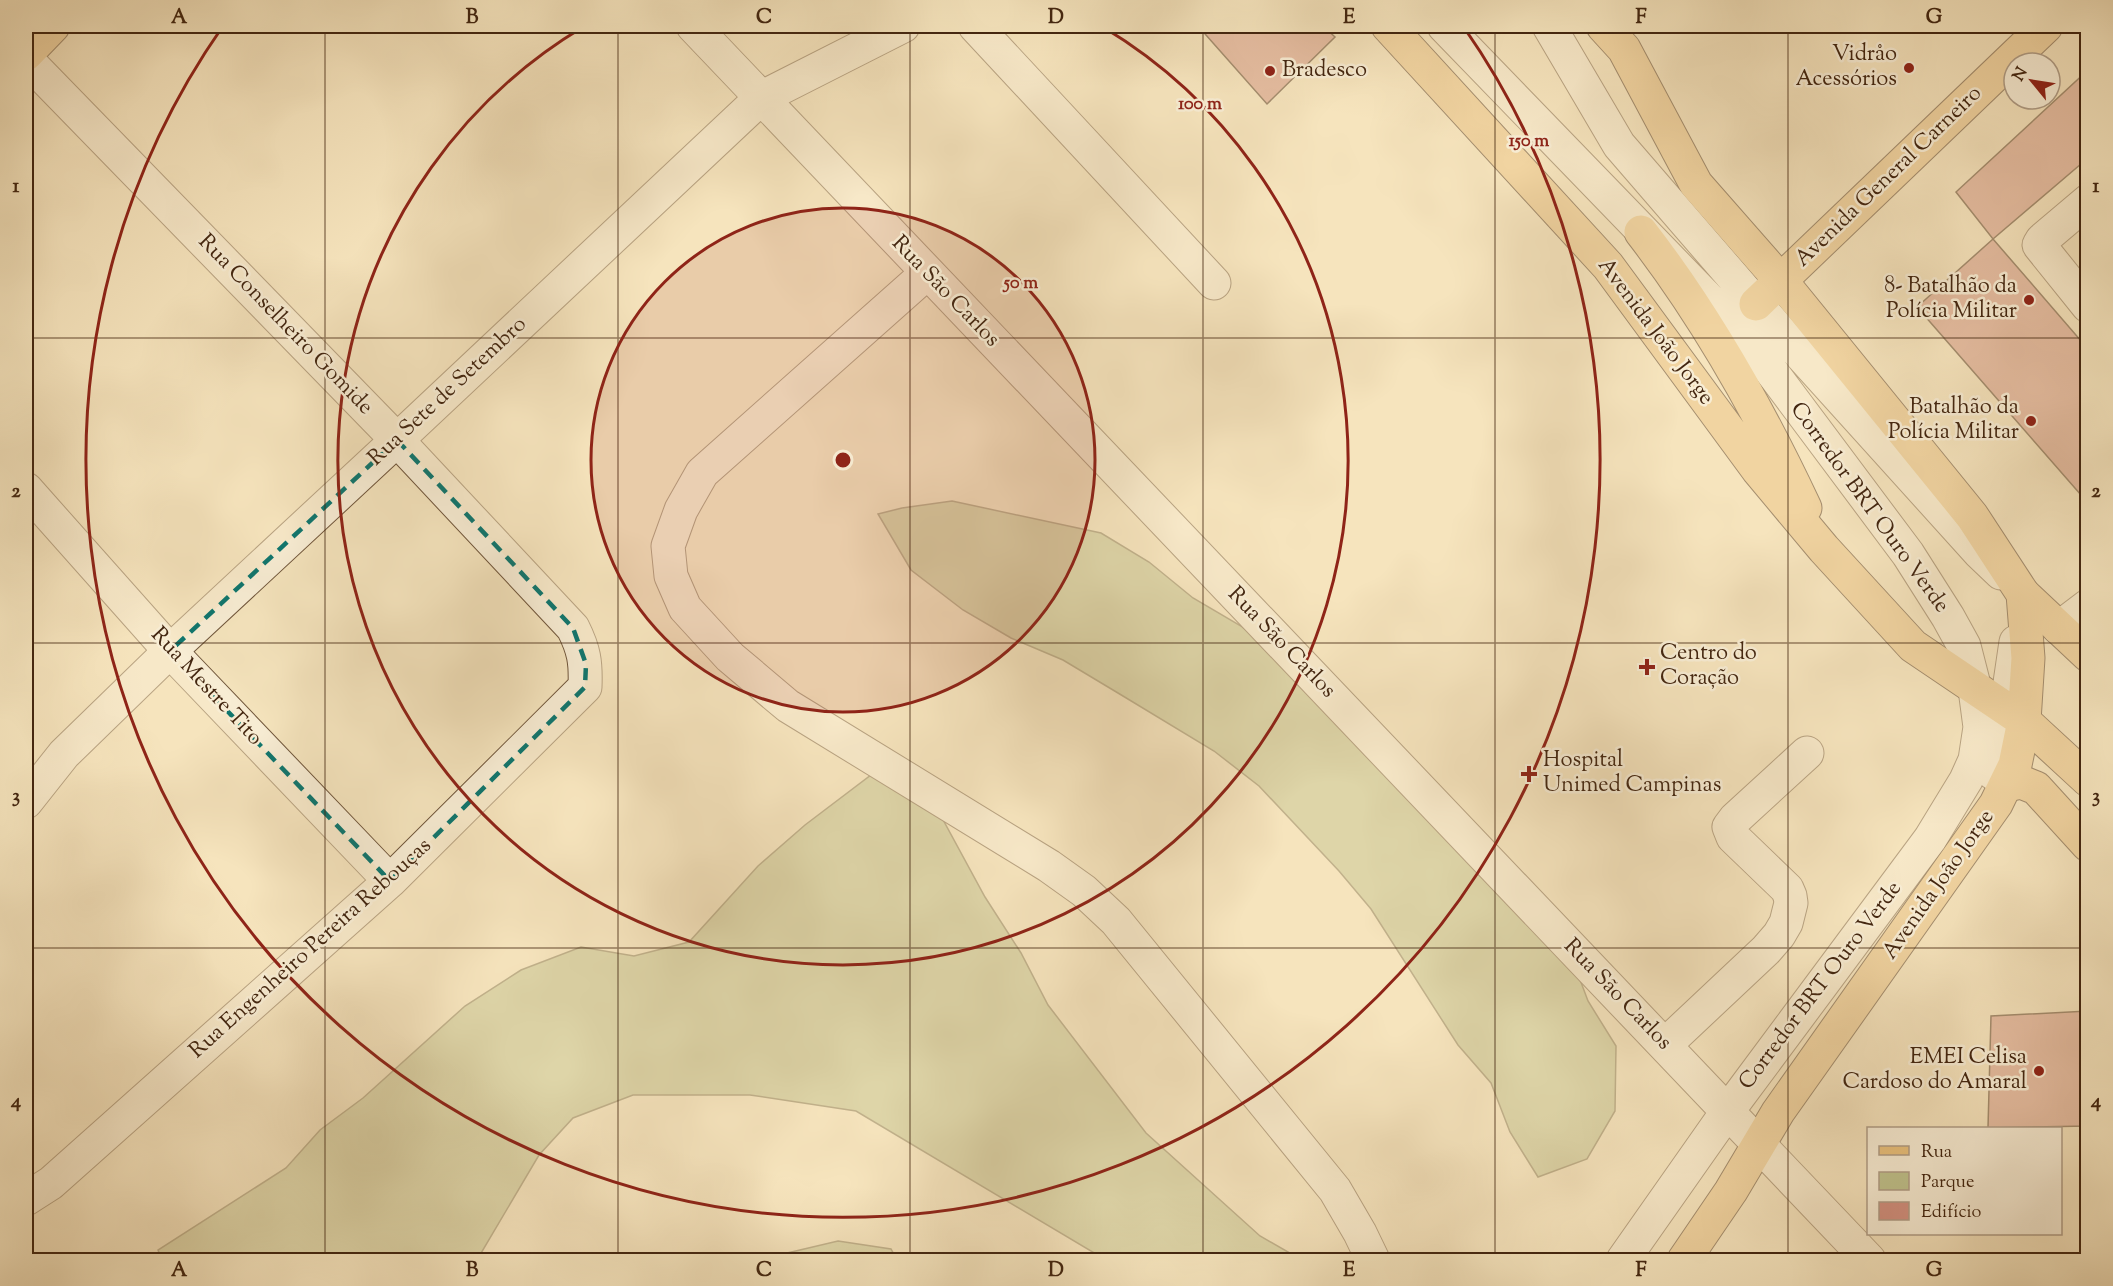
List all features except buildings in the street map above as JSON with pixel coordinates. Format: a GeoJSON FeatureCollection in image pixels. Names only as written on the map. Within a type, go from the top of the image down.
{"type":"FeatureCollection","features":[{"type":"Feature","properties":{"kind":"main road"},"geometry":{"type":"LineString","coordinates":[[26,54],[53,26]]}},
{"type":"Feature","properties":{"kind":"main road","name":"Avenida João Jorge"},"geometry":{"type":"LineString","coordinates":[[1388,26],[1608,266],[1758,470],[1824,549],[1913,646],[2015,716],[2088,780]]}},
{"type":"Feature","properties":{"kind":"main road"},"geometry":{"type":"LineString","coordinates":[[1581,26],[1624,49]]}},
{"type":"Feature","properties":{"kind":"main road","name":"Avenida João Jorge"},"geometry":{"type":"LineString","coordinates":[[1603,26],[1624,49],[1696,184],[1781,281],[1972,516],[2023,594],[2088,655]]}},
{"type":"Feature","properties":{"kind":"main road","name":"Avenida General Carneiro"},"geometry":{"type":"LineString","coordinates":[[1756,304],[2046,26]]}},
{"type":"Feature","properties":{"kind":"main road"},"geometry":{"type":"LineString","coordinates":[[1641,232],[1716,342],[1782,458],[1824,549]]}},
{"type":"Feature","properties":{"kind":"main road","name":"Avenida João Jorge"},"geometry":{"type":"LineString","coordinates":[[1684,1260],[1731,1191],[1742,1127],[1778,1112],[1996,804],[2006,785],[2015,765],[2015,716],[2028,658],[2023,594]]}},
{"type":"Feature","properties":{"kind":"main road"},"geometry":{"type":"LineString","coordinates":[[2006,785],[2020,782],[2036,788],[2088,845]]}},
{"type":"Feature","properties":{"kind":"street","name":"Rua São Carlos"},"geometry":{"type":"LineString","coordinates":[[693,26],[1869,1260]]}},
{"type":"Feature","properties":{"kind":"street","name":"Rua Sete de Setembro"},"geometry":{"type":"LineString","coordinates":[[26,802],[64,754],[170,651],[761,98],[903,26]]}},
{"type":"Feature","properties":{"kind":"street"},"geometry":{"type":"LineString","coordinates":[[975,26],[1214,283]]}},
{"type":"Feature","properties":{"kind":"street","name":"Corredor BRT Ouro Verde"},"geometry":{"type":"LineString","coordinates":[[1444,26],[1748,340],[1908,554],[1964,646],[1975,689],[1980,727],[1975,760],[1966,780],[1930,839],[1742,1127],[1623,1260]]}},
{"type":"Feature","properties":{"kind":"street","name":"Corredor BRT Ouro Verde"},"geometry":{"type":"LineString","coordinates":[[1549,26],[1619,145],[1756,304],[1979,552],[2023,594]]}},
{"type":"Feature","properties":{"kind":"street","name":"Rua Conselheiro Gomide"},"geometry":{"type":"LineString","coordinates":[[26,59],[397,440],[573,628],[582,647],[586,664],[585,687]]}},
{"type":"Feature","properties":{"kind":"street"},"geometry":{"type":"LineString","coordinates":[[2088,201],[2039,245],[2088,306]]}},
{"type":"Feature","properties":{"kind":"street"},"geometry":{"type":"LineString","coordinates":[[927,273],[702,473],[681,510],[668,546],[671,576],[685,608],[729,657],[788,706],[1049,866],[1084,891],[1116,921],[1335,1190],[1373,1260]]}},
{"type":"Feature","properties":{"kind":"street","name":"Rua Mestre Tito"},"geometry":{"type":"LineString","coordinates":[[26,489],[170,651],[390,881]]}},
{"type":"Feature","properties":{"kind":"street"},"geometry":{"type":"LineString","coordinates":[[2059,628],[2088,606]]}},
{"type":"Feature","properties":{"kind":"street","name":"Rua Engenheiro Pereira Rebouças"},"geometry":{"type":"LineString","coordinates":[[26,1198],[51,1184],[390,881],[585,687]]}},
{"type":"Feature","properties":{"kind":"street","name":"Corredor BRT Ouro Verde"},"geometry":{"type":"LineString","coordinates":[[1644,1260],[1983,794],[2004,750],[2015,716]]}},
{"type":"Feature","properties":{"kind":"street"},"geometry":{"type":"LineString","coordinates":[[1665,1045],[1766,950],[1786,923],[1791,903],[1787,889],[1733,837],[1729,827],[1734,819],[1807,753]]}},
{"type":"Feature","properties":{"kind":"highlighted area"},"geometry":{"type":"Polygon","coordinates":[[[397,440],[573,628],[586,664],[585,687],[390,881],[170,651],[397,440]]]}},
{"type":"Feature","properties":{"kind":"green space"},"geometry":{"type":"Polygon","coordinates":[[[952,501],[1101,533],[1149,562],[1193,598],[1241,626],[1337,702],[1570,953],[1588,1001],[1616,1046],[1615,1111],[1587,1159],[1538,1177],[1510,1132],[1491,1083],[1458,1045],[1371,909],[1339,871],[1259,786],[1214,751],[1063,660],[1011,638],[963,610],[911,570],[878,514],[952,501]]]}},
{"type":"Feature","properties":{"kind":"green space"},"geometry":{"type":"Polygon","coordinates":[[[892,759],[929,794],[985,897],[1021,953],[1048,1005],[1146,1133],[1260,1236],[1302,1260],[1106,1260],[856,1111],[750,1095],[633,1095],[573,1118],[539,1155],[477,1260],[162,1260],[158,1250],[286,1168],[320,1130],[363,1098],[465,1006],[521,970],[581,947],[634,956],[689,942],[758,866],[805,825],[892,759]]]}},
{"type":"Feature","properties":{"kind":"green space"},"geometry":{"type":"Polygon","coordinates":[[[838,1241],[891,1249],[897,1260],[773,1260],[783,1254],[838,1241]]]}},
{"type":"Feature","properties":{"kind":"place","name":"Vidråo Acessórios"},"geometry":{"type":"Point","coordinates":[1909,68]}},
{"type":"Feature","properties":{"kind":"place","name":"Bradesco"},"geometry":{"type":"Point","coordinates":[1270,71]}},
{"type":"Feature","properties":{"kind":"place","name":"8- Batalhão da Polícia Militar"},"geometry":{"type":"Point","coordinates":[2029,300]}},
{"type":"Feature","properties":{"kind":"place","name":"Batalhão da Polícia Militar"},"geometry":{"type":"Point","coordinates":[2031,421]}},
{"type":"Feature","properties":{"kind":"place","name":"Centro do Coração"},"geometry":{"type":"Point","coordinates":[1647,667]}},
{"type":"Feature","properties":{"kind":"place","name":"Hospital Unimed Campinas"},"geometry":{"type":"Point","coordinates":[1529,774]}},
{"type":"Feature","properties":{"kind":"place","name":"EMEI Celisa Cardoso do Amaral"},"geometry":{"type":"Point","coordinates":[2039,1071]}}]}
